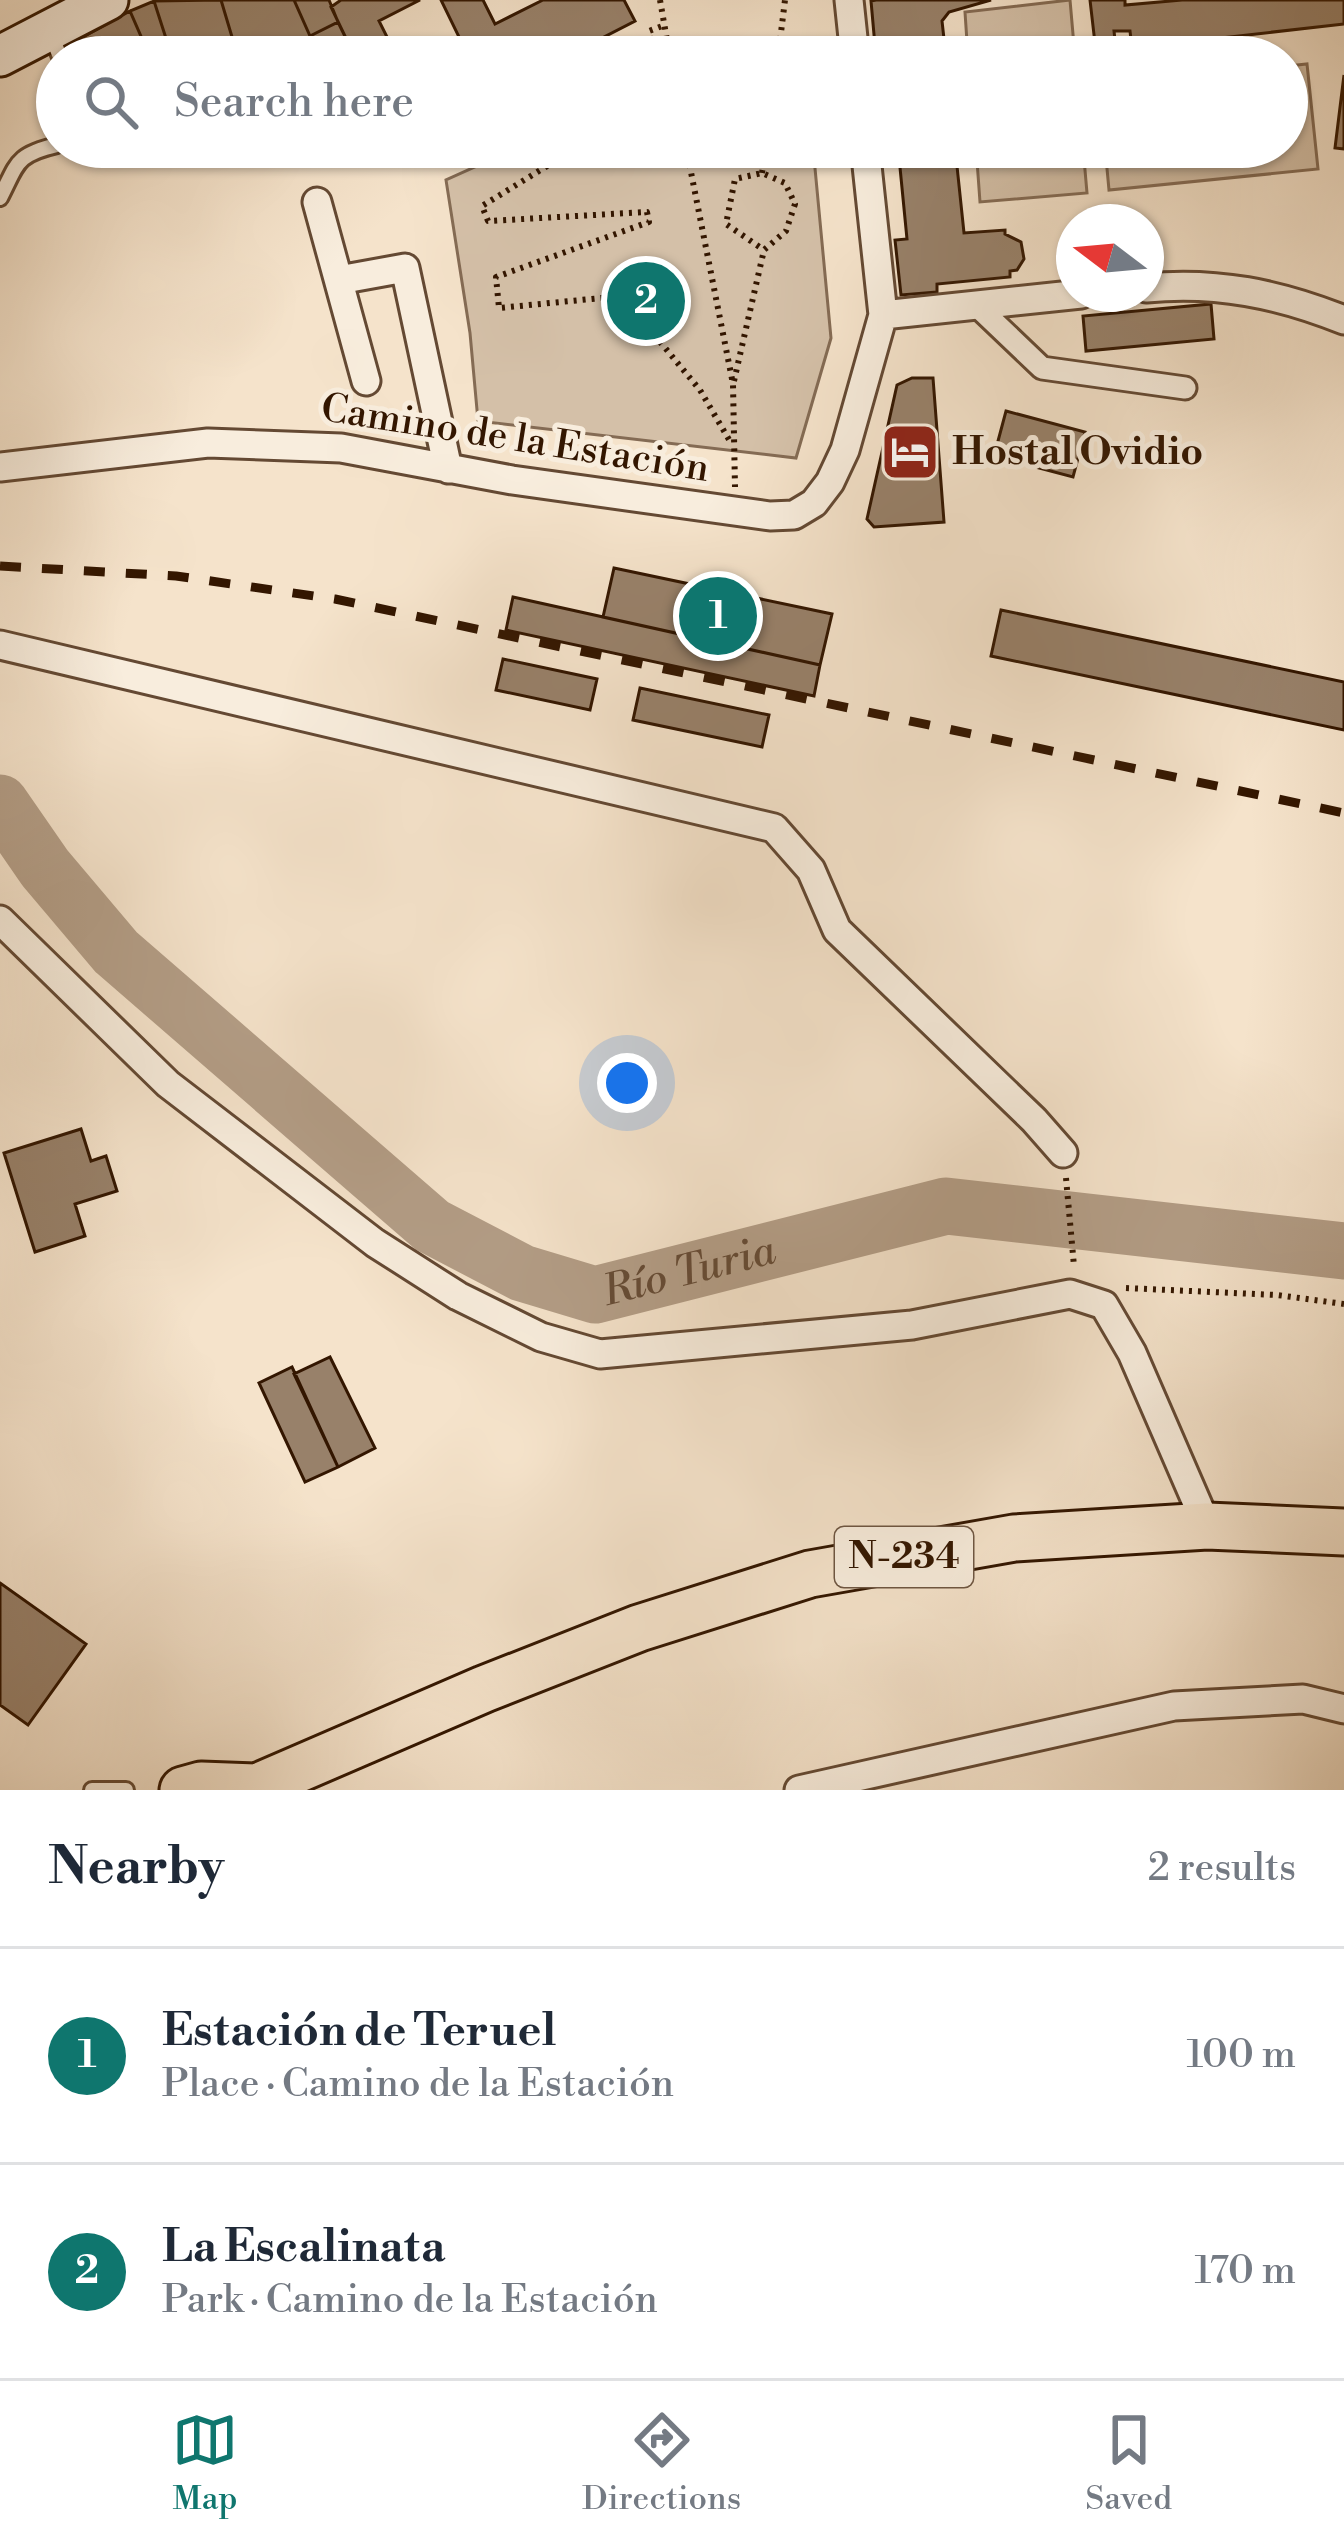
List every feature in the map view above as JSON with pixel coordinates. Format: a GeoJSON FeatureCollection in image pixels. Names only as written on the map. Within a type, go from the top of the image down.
{"type":"FeatureCollection","features":[{"type":"Feature","properties":{"kind":"highway","name":"N-234"},"geometry":{"type":"LineString","coordinates":[[268,1789],[336,1751],[639,1628],[810,1574],[1014,1538],[1207,1526],[1344,1532]]}},
{"type":"Feature","properties":{"kind":"highway"},"geometry":{"type":"LineString","coordinates":[[183,1790],[201,1785],[268,1789]]}},
{"type":"Feature","properties":{"kind":"main road"},"geometry":{"type":"LineString","coordinates":[[63,36],[107,0]]}},
{"type":"Feature","properties":{"kind":"main road"},"geometry":{"type":"LineString","coordinates":[[0,56],[36,47]]}},
{"type":"Feature","properties":{"kind":"street"},"geometry":{"type":"LineString","coordinates":[[849,0],[853,36]]}},
{"type":"Feature","properties":{"kind":"street"},"geometry":{"type":"LineString","coordinates":[[868,168],[883,315],[1056,297]]}},
{"type":"Feature","properties":{"kind":"street"},"geometry":{"type":"LineString","coordinates":[[317,202],[366,381]]}},
{"type":"Feature","properties":{"kind":"street"},"geometry":{"type":"LineString","coordinates":[[339,280],[405,268],[448,469]]}},
{"type":"Feature","properties":{"kind":"street"},"geometry":{"type":"LineString","coordinates":[[1164,286],[1240,289],[1344,320]]}},
{"type":"Feature","properties":{"kind":"street"},"geometry":{"type":"LineString","coordinates":[[977,306],[1042,368],[1185,388]]}},
{"type":"Feature","properties":{"kind":"street","name":"Camino de la Estación"},"geometry":{"type":"LineString","coordinates":[[0,467],[208,443],[340,448],[737,512],[794,515],[814,503],[845,450],[883,315]]}},
{"type":"Feature","properties":{"kind":"street"},"geometry":{"type":"LineString","coordinates":[[0,645],[774,828],[811,870],[837,931],[1063,1153]]}},
{"type":"Feature","properties":{"kind":"street"},"geometry":{"type":"LineString","coordinates":[[0,920],[168,1084],[375,1243],[458,1296],[541,1337],[600,1354],[658,1351],[912,1325],[1070,1294],[1104,1305],[1132,1353],[1207,1526]]}},
{"type":"Feature","properties":{"kind":"street"},"geometry":{"type":"LineString","coordinates":[[799,1790],[1174,1706],[1303,1699],[1344,1708]]}},
{"type":"Feature","properties":{"kind":"lane"},"geometry":{"type":"LineString","coordinates":[[0,198],[13,168],[26,153],[36,150]]}},
{"type":"Feature","properties":{"kind":"lane"},"geometry":{"type":"LineString","coordinates":[[92,1790],[126,1790]]}},
{"type":"Feature","properties":{"kind":"path"},"geometry":{"type":"LineString","coordinates":[[660,0],[667,36]]}},
{"type":"Feature","properties":{"kind":"path"},"geometry":{"type":"LineString","coordinates":[[781,36],[785,0]]}},
{"type":"Feature","properties":{"kind":"path"},"geometry":{"type":"LineString","coordinates":[[650,36],[649,31],[665,25]]}},
{"type":"Feature","properties":{"kind":"path"},"geometry":{"type":"LineString","coordinates":[[544,168],[482,206],[488,221],[647,212],[649,222],[496,277],[500,308],[622,296],[700,390],[731,443]]}},
{"type":"Feature","properties":{"kind":"path"},"geometry":{"type":"LineString","coordinates":[[690,168],[733,384]]}},
{"type":"Feature","properties":{"kind":"path"},"geometry":{"type":"LineString","coordinates":[[762,173],[763,168]]}},
{"type":"Feature","properties":{"kind":"path"},"geometry":{"type":"LineString","coordinates":[[737,512],[731,443],[733,384],[764,250],[786,231],[795,204],[785,183],[762,173],[735,179],[725,224],[764,250]]}},
{"type":"Feature","properties":{"kind":"path"},"geometry":{"type":"LineString","coordinates":[[1069,1193],[1074,1236]]}},
{"type":"Feature","properties":{"kind":"path"},"geometry":{"type":"LineString","coordinates":[[1070,1294],[1137,1287],[1344,1304]]}},
{"type":"Feature","properties":{"kind":"shaded area"},"geometry":{"type":"Polygon","coordinates":[[[1070,0],[1073,36],[967,36],[965,12],[1070,0]]]}},
{"type":"Feature","properties":{"kind":"shaded area"},"geometry":{"type":"Polygon","coordinates":[[[1308,74],[1318,169],[1109,190],[1107,168],[1308,168],[1308,74]]]}},
{"type":"Feature","properties":{"kind":"shaded area"},"geometry":{"type":"Polygon","coordinates":[[[473,168],[815,168],[831,338],[796,458],[478,421],[470,333],[446,180],[473,168]]]}},
{"type":"Feature","properties":{"kind":"shaded area"},"geometry":{"type":"Polygon","coordinates":[[[978,168],[1085,168],[1087,193],[980,202],[978,168]]]}},
{"type":"Feature","properties":{"kind":"building"},"geometry":{"type":"Polygon","coordinates":[[[221,0],[294,0],[310,36],[232,36],[221,0]]]}},
{"type":"Feature","properties":{"kind":"building"},"geometry":{"type":"Polygon","coordinates":[[[221,0],[232,36],[165,36],[154,1],[221,0]]]}},
{"type":"Feature","properties":{"kind":"building"},"geometry":{"type":"Polygon","coordinates":[[[294,0],[329,0],[338,22],[310,36],[294,0]]]}},
{"type":"Feature","properties":{"kind":"building"},"geometry":{"type":"Polygon","coordinates":[[[341,0],[420,0],[379,21],[386,36],[345,36],[331,7],[341,0]]]}},
{"type":"Feature","properties":{"kind":"building"},"geometry":{"type":"Polygon","coordinates":[[[441,0],[483,0],[495,24],[543,0],[624,0],[635,21],[606,36],[459,36],[441,0]]]}},
{"type":"Feature","properties":{"kind":"building"},"geometry":{"type":"Polygon","coordinates":[[[991,0],[949,12],[942,21],[944,36],[874,36],[871,1],[991,0]]]}},
{"type":"Feature","properties":{"kind":"building"},"geometry":{"type":"Polygon","coordinates":[[[1090,0],[1125,0],[1125,5],[1182,0],[1344,0],[1344,24],[1238,36],[1131,36],[1130,31],[1114,31],[1115,36],[1094,36],[1090,0]]]}},
{"type":"Feature","properties":{"kind":"building"},"geometry":{"type":"Polygon","coordinates":[[[154,1],[165,36],[141,36],[130,11],[154,1]]]}},
{"type":"Feature","properties":{"kind":"building"},"geometry":{"type":"Polygon","coordinates":[[[130,11],[141,36],[85,36],[130,11]]]}},
{"type":"Feature","properties":{"kind":"building"},"geometry":{"type":"Polygon","coordinates":[[[338,22],[345,36],[310,36],[338,22]]]}},
{"type":"Feature","properties":{"kind":"building"},"geometry":{"type":"Polygon","coordinates":[[[1344,75],[1344,149],[1335,148],[1344,75]]]}},
{"type":"Feature","properties":{"kind":"building"},"geometry":{"type":"Polygon","coordinates":[[[900,168],[957,168],[964,233],[1005,230],[1021,242],[1024,259],[1017,270],[1010,271],[1010,277],[937,284],[937,292],[901,295],[895,240],[907,239],[900,168]]]}},
{"type":"Feature","properties":{"kind":"building"},"geometry":{"type":"Polygon","coordinates":[[[1211,304],[1214,339],[1086,351],[1083,316],[1211,304]]]}},
{"type":"Feature","properties":{"kind":"building","name":"Hostal Ovidio"},"geometry":{"type":"Polygon","coordinates":[[[912,378],[933,378],[944,522],[874,527],[867,519],[897,385],[912,378]]]}},
{"type":"Feature","properties":{"kind":"building"},"geometry":{"type":"Polygon","coordinates":[[[1006,411],[1085,432],[1073,477],[994,456],[1006,411]]]}},
{"type":"Feature","properties":{"kind":"building"},"geometry":{"type":"Polygon","coordinates":[[[614,568],[832,614],[820,665],[603,617],[614,568]]]}},
{"type":"Feature","properties":{"kind":"building"},"geometry":{"type":"Polygon","coordinates":[[[513,597],[820,665],[814,696],[506,630],[513,597]]]}},
{"type":"Feature","properties":{"kind":"building"},"geometry":{"type":"Polygon","coordinates":[[[1001,610],[1344,682],[1344,730],[991,656],[1001,610]]]}},
{"type":"Feature","properties":{"kind":"building"},"geometry":{"type":"Polygon","coordinates":[[[503,659],[597,679],[590,710],[496,690],[503,659]]]}},
{"type":"Feature","properties":{"kind":"building"},"geometry":{"type":"Polygon","coordinates":[[[640,688],[769,715],[762,747],[633,720],[640,688]]]}},
{"type":"Feature","properties":{"kind":"building"},"geometry":{"type":"Polygon","coordinates":[[[81,1129],[91,1161],[106,1156],[117,1191],[75,1204],[85,1236],[35,1252],[4,1153],[81,1129]]]}},
{"type":"Feature","properties":{"kind":"building"},"geometry":{"type":"Polygon","coordinates":[[[330,1357],[375,1448],[338,1467],[294,1374],[330,1357]]]}},
{"type":"Feature","properties":{"kind":"building"},"geometry":{"type":"Polygon","coordinates":[[[292,1367],[338,1467],[305,1482],[259,1383],[292,1367]]]}},
{"type":"Feature","properties":{"kind":"building"},"geometry":{"type":"Polygon","coordinates":[[[0,1583],[86,1644],[28,1725],[0,1705],[0,1583]]]}},
{"type":"Feature","properties":{"kind":"waterway","name":"Río Turia"},"geometry":{"type":"LineString","coordinates":[[0,803],[45,868],[116,952],[432,1226],[522,1273],[595,1295],[946,1206],[1344,1251]]}},
{"type":"Feature","properties":{"kind":"railway"},"geometry":{"type":"LineString","coordinates":[[0,566],[176,576],[335,599],[1344,813]]}},
{"type":"Feature","properties":{"kind":"place","name":"La Escalinata"},"geometry":{"type":"Point","coordinates":[646,301]}},
{"type":"Feature","properties":{"kind":"place","name":"Hostal Ovidio"},"geometry":{"type":"Point","coordinates":[910,452]}},
{"type":"Feature","properties":{"kind":"place","name":"Estación de Teruel"},"geometry":{"type":"Point","coordinates":[718,616]}}]}
